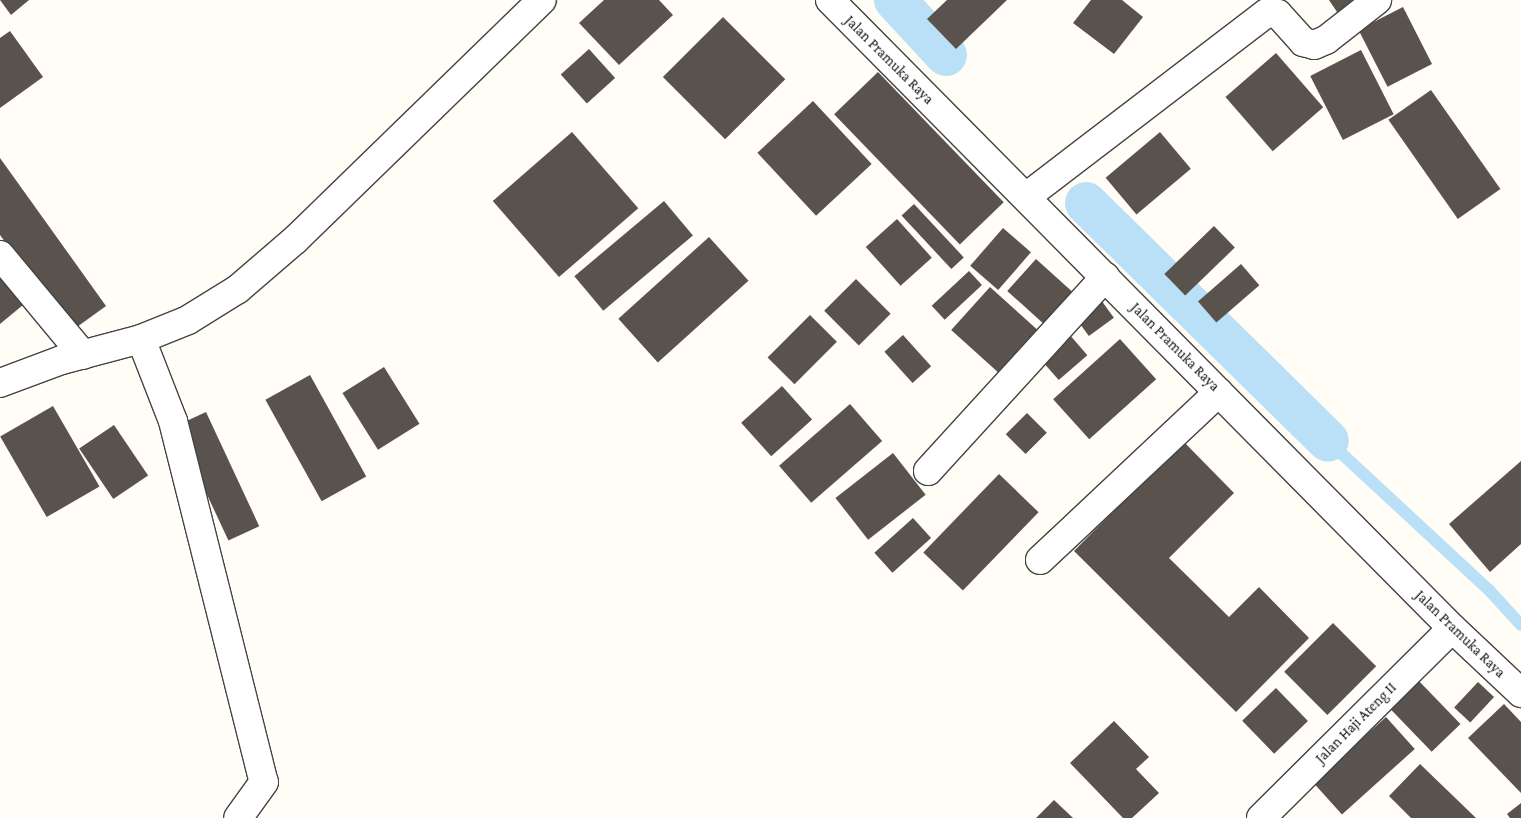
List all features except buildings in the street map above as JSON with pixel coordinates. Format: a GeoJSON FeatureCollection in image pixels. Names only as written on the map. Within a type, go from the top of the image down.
{"type":"FeatureCollection","features":[{"type":"Feature","properties":{"kind":"street"},"geometry":{"type":"LineString","coordinates":[[0,383],[141,339],[188,320],[238,289],[295,240],[542,0]]}},
{"type":"Feature","properties":{"kind":"street"},"geometry":{"type":"LineString","coordinates":[[1026,197],[1262,16],[1278,14],[1303,42],[1314,44],[1326,40],[1377,0]]}},
{"type":"Feature","properties":{"kind":"street","name":"Jalan Pramuka Raya"},"geometry":{"type":"LineString","coordinates":[[840,3],[1026,197],[1452,628],[1521,693]]}},
{"type":"Feature","properties":{"kind":"street"},"geometry":{"type":"LineString","coordinates":[[0,255],[84,356]]}},
{"type":"Feature","properties":{"kind":"street"},"geometry":{"type":"LineString","coordinates":[[928,471],[1105,277]]}},
{"type":"Feature","properties":{"kind":"street"},"geometry":{"type":"LineString","coordinates":[[141,339],[173,421],[264,782],[238,818]]}},
{"type":"Feature","properties":{"kind":"street"},"geometry":{"type":"LineString","coordinates":[[1040,560],[1219,392]]}},
{"type":"Feature","properties":{"kind":"street","name":"Jalan Haji Ateng II"},"geometry":{"type":"LineString","coordinates":[[1261,818],[1452,628]]}},
{"type":"Feature","properties":{"kind":"waterway"},"geometry":{"type":"LineString","coordinates":[[895,0],[946,55]]}},
{"type":"Feature","properties":{"kind":"waterway"},"geometry":{"type":"LineString","coordinates":[[1086,203],[1328,441]]}},
{"type":"Feature","properties":{"kind":"waterway"},"geometry":{"type":"LineString","coordinates":[[1328,441],[1489,590],[1521,625]]}}]}
